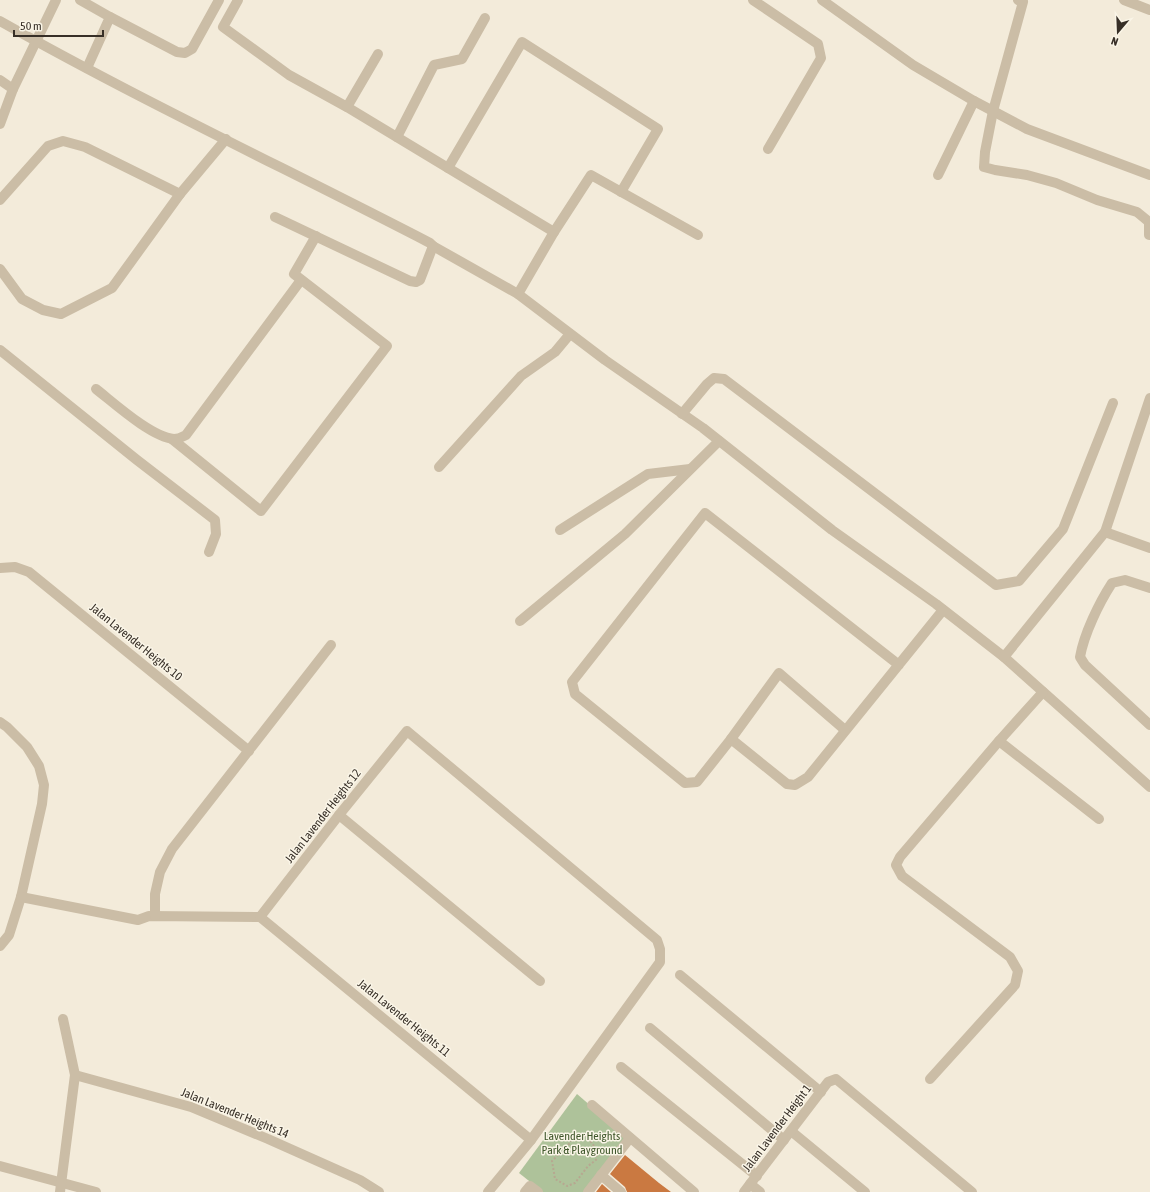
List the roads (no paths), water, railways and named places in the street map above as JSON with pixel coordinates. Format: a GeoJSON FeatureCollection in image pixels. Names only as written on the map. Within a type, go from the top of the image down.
{"type":"FeatureCollection","features":[{"type":"Feature","properties":{"kind":"street"},"geometry":{"type":"LineString","coordinates":[[0,124],[13,89],[56,0]]}},
{"type":"Feature","properties":{"kind":"street"},"geometry":{"type":"LineString","coordinates":[[80,0],[177,52],[185,53],[192,49],[219,0]]}},
{"type":"Feature","properties":{"kind":"street"},"geometry":{"type":"LineString","coordinates":[[238,0],[222,27],[289,75],[348,107],[554,232]]}},
{"type":"Feature","properties":{"kind":"street"},"geometry":{"type":"LineString","coordinates":[[752,0],[818,44],[821,58],[768,150]]}},
{"type":"Feature","properties":{"kind":"street"},"geometry":{"type":"LineString","coordinates":[[822,0],[913,65],[974,101],[1027,128],[1150,175]]}},
{"type":"Feature","properties":{"kind":"street"},"geometry":{"type":"LineString","coordinates":[[1124,0],[1150,10]]}},
{"type":"Feature","properties":{"kind":"street"},"geometry":{"type":"LineString","coordinates":[[1021,1],[993,111],[985,152],[984,167],[1027,175],[1056,183],[1097,200],[1137,212],[1149,222],[1150,235]]}},
{"type":"Feature","properties":{"kind":"street"},"geometry":{"type":"LineString","coordinates":[[87,68],[110,17]]}},
{"type":"Feature","properties":{"kind":"street"},"geometry":{"type":"LineString","coordinates":[[398,137],[434,65],[462,59],[485,18]]}},
{"type":"Feature","properties":{"kind":"street"},"geometry":{"type":"LineString","coordinates":[[0,21],[87,68],[423,239],[518,294],[605,360],[719,440],[832,530],[943,610],[1004,657],[1150,787]]}},
{"type":"Feature","properties":{"kind":"street"},"geometry":{"type":"LineString","coordinates":[[448,168],[522,42],[658,129],[620,192]]}},
{"type":"Feature","properties":{"kind":"street"},"geometry":{"type":"LineString","coordinates":[[348,107],[378,54]]}},
{"type":"Feature","properties":{"kind":"street"},"geometry":{"type":"LineString","coordinates":[[0,80],[13,89]]}},
{"type":"Feature","properties":{"kind":"street"},"geometry":{"type":"LineString","coordinates":[[938,175],[974,101]]}},
{"type":"Feature","properties":{"kind":"street"},"geometry":{"type":"LineString","coordinates":[[0,269],[22,298],[43,310],[61,314],[112,288],[180,194],[226,139]]}},
{"type":"Feature","properties":{"kind":"street"},"geometry":{"type":"LineString","coordinates":[[0,200],[48,146],[63,141],[85,147],[180,194]]}},
{"type":"Feature","properties":{"kind":"street"},"geometry":{"type":"LineString","coordinates":[[518,294],[554,232],[590,175],[698,235]]}},
{"type":"Feature","properties":{"kind":"street"},"geometry":{"type":"LineString","coordinates":[[275,217],[410,281],[416,282],[420,280],[433,246]]}},
{"type":"Feature","properties":{"kind":"street"},"geometry":{"type":"LineString","coordinates":[[96,389],[149,429],[172,439],[261,510],[387,346],[294,274],[316,236]]}},
{"type":"Feature","properties":{"kind":"street"},"geometry":{"type":"LineString","coordinates":[[172,439],[178,439],[186,435],[301,280]]}},
{"type":"Feature","properties":{"kind":"street"},"geometry":{"type":"LineString","coordinates":[[440,467],[522,376],[555,352],[570,334]]}},
{"type":"Feature","properties":{"kind":"street"},"geometry":{"type":"LineString","coordinates":[[0,350],[215,520],[216,534],[208,552]]}},
{"type":"Feature","properties":{"kind":"street"},"geometry":{"type":"LineString","coordinates":[[682,414],[707,384],[714,378],[724,378],[996,585],[1019,581],[1063,529],[1113,403]]}},
{"type":"Feature","properties":{"kind":"street"},"geometry":{"type":"LineString","coordinates":[[1004,657],[1105,532],[1150,398]]}},
{"type":"Feature","properties":{"kind":"street"},"geometry":{"type":"LineString","coordinates":[[520,621],[625,534],[719,440]]}},
{"type":"Feature","properties":{"kind":"street"},"geometry":{"type":"LineString","coordinates":[[560,530],[648,474],[690,469]]}},
{"type":"Feature","properties":{"kind":"street"},"geometry":{"type":"LineString","coordinates":[[845,730],[779,673],[731,739],[697,782],[685,783],[575,694],[572,682],[705,513],[899,665]]}},
{"type":"Feature","properties":{"kind":"street"},"geometry":{"type":"LineString","coordinates":[[1105,532],[1150,548]]}},
{"type":"Feature","properties":{"kind":"street","name":"Jalan Lavender Heights 10"},"geometry":{"type":"LineString","coordinates":[[0,568],[15,567],[29,572],[249,751]]}},
{"type":"Feature","properties":{"kind":"street"},"geometry":{"type":"LineString","coordinates":[[1150,588],[1125,580],[1112,583],[1104,596],[1082,646],[1080,658],[1085,665],[1150,725]]}},
{"type":"Feature","properties":{"kind":"street"},"geometry":{"type":"LineString","coordinates":[[731,739],[787,784],[795,785],[808,777],[943,610]]}},
{"type":"Feature","properties":{"kind":"street"},"geometry":{"type":"LineString","coordinates":[[155,916],[155,894],[160,872],[172,849],[331,645]]}},
{"type":"Feature","properties":{"kind":"street"},"geometry":{"type":"LineString","coordinates":[[930,1079],[1015,985],[1018,971],[1010,957],[902,876],[896,865],[900,857],[1043,692]]}},
{"type":"Feature","properties":{"kind":"street"},"geometry":{"type":"LineString","coordinates":[[0,722],[27,747],[39,766],[44,785],[42,804],[21,897],[9,935],[0,946]]}},
{"type":"Feature","properties":{"kind":"street","name":"Jalan Lavender Heights 12"},"geometry":{"type":"LineString","coordinates":[[260,918],[339,815],[407,731],[657,940],[660,950],[660,962],[531,1140]]}},
{"type":"Feature","properties":{"kind":"street"},"geometry":{"type":"LineString","coordinates":[[999,741],[1099,818]]}},
{"type":"Feature","properties":{"kind":"street"},"geometry":{"type":"LineString","coordinates":[[339,815],[540,981]]}},
{"type":"Feature","properties":{"kind":"street"},"geometry":{"type":"LineString","coordinates":[[21,897],[138,920],[149,916],[260,918]]}},
{"type":"Feature","properties":{"kind":"street","name":"Jalan Lavender Heights 11"},"geometry":{"type":"LineString","coordinates":[[260,918],[531,1140]]}},
{"type":"Feature","properties":{"kind":"street"},"geometry":{"type":"LineString","coordinates":[[680,975],[820,1092]]}},
{"type":"Feature","properties":{"kind":"street"},"geometry":{"type":"LineString","coordinates":[[61,1188],[75,1074],[63,1019]]}},
{"type":"Feature","properties":{"kind":"street"},"geometry":{"type":"LineString","coordinates":[[650,1028],[784,1140]]}},
{"type":"Feature","properties":{"kind":"street"},"geometry":{"type":"LineString","coordinates":[[621,1066],[760,1192]]}},
{"type":"Feature","properties":{"kind":"street","name":"Jalan Lavender Heights 14"},"geometry":{"type":"LineString","coordinates":[[75,1074],[191,1107],[353,1177],[379,1192]]}},
{"type":"Feature","properties":{"kind":"street","name":"Jalan Lavender Height 1"},"geometry":{"type":"LineString","coordinates":[[750,1184],[828,1082],[831,1080],[836,1080],[969,1191]]}},
{"type":"Feature","properties":{"kind":"street"},"geometry":{"type":"LineString","coordinates":[[592,1106],[694,1192]]}},
{"type":"Feature","properties":{"kind":"street"},"geometry":{"type":"LineString","coordinates":[[791,1131],[866,1192]]}},
{"type":"Feature","properties":{"kind":"street"},"geometry":{"type":"LineString","coordinates":[[588,1192],[630,1138]]}},
{"type":"Feature","properties":{"kind":"street"},"geometry":{"type":"LineString","coordinates":[[488,1192],[531,1140]]}},
{"type":"Feature","properties":{"kind":"street"},"geometry":{"type":"LineString","coordinates":[[0,1166],[61,1188],[96,1192]]}},
{"type":"Feature","properties":{"kind":"street"},"geometry":{"type":"LineString","coordinates":[[601,1175],[621,1192]]}},
{"type":"Feature","properties":{"kind":"park label","name":"Lavender Heights Park & Playground"},"geometry":{"type":"Point","coordinates":[582,1143]}}]}
